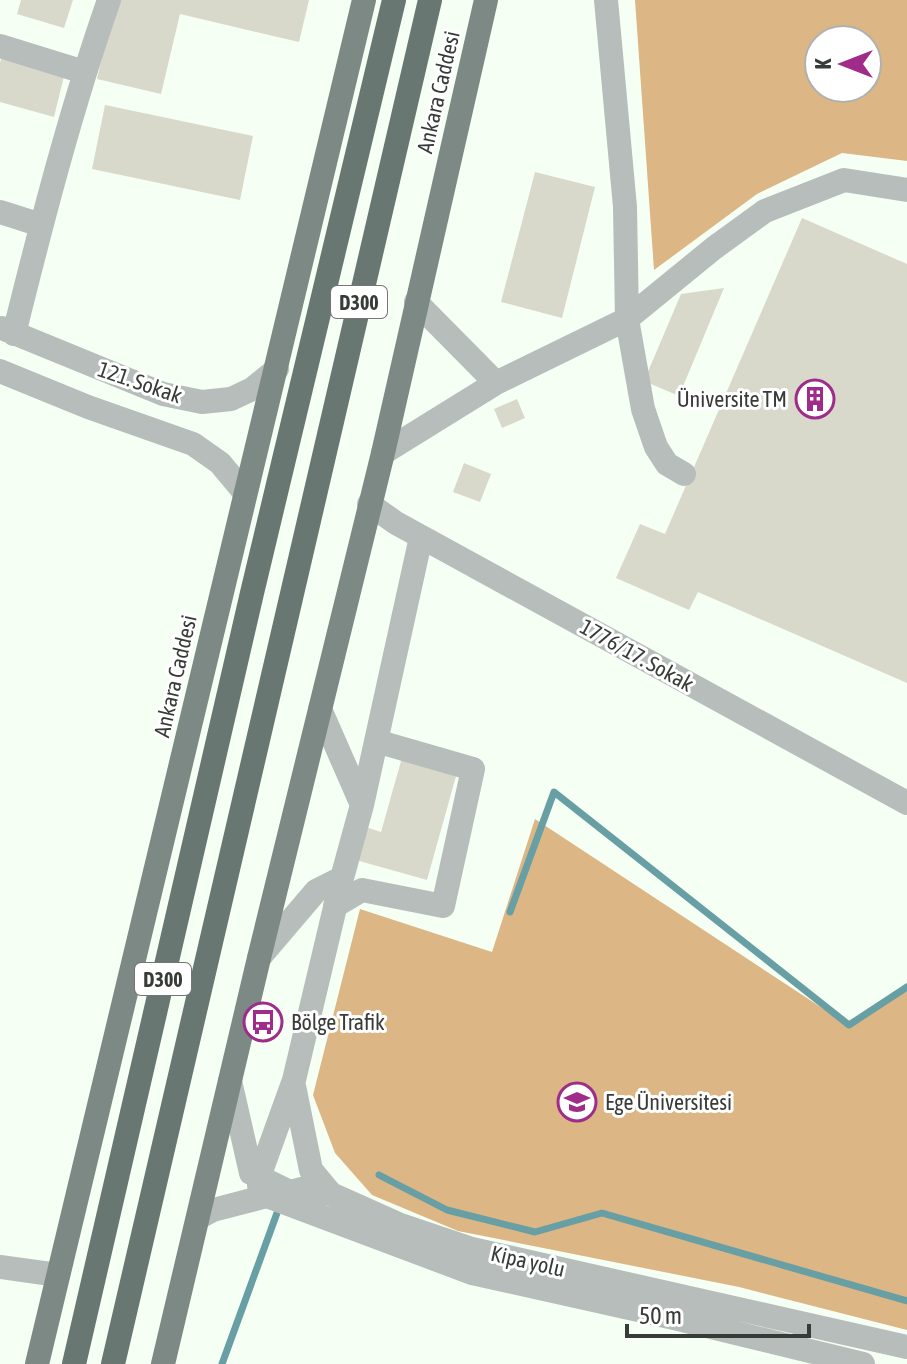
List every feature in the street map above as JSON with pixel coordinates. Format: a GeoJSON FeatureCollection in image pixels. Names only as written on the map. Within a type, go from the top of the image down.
{"type":"FeatureCollection","features":[{"type":"Feature","properties":{"kind":"highway","name":"D300"},"geometry":{"type":"LineString","coordinates":[[74,1364],[252,593],[394,0]]}},
{"type":"Feature","properties":{"kind":"highway","name":"Ankara Caddesi"},"geometry":{"type":"LineString","coordinates":[[113,1364],[430,0]]}},
{"type":"Feature","properties":{"kind":"main road","name":"Ankara Caddesi"},"geometry":{"type":"LineString","coordinates":[[37,1364],[364,0]]}},
{"type":"Feature","properties":{"kind":"main road","name":"Ankara Caddesi"},"geometry":{"type":"LineString","coordinates":[[163,1364],[383,453],[486,0]]}},
{"type":"Feature","properties":{"kind":"street"},"geometry":{"type":"LineString","coordinates":[[7,331],[84,72],[109,0]]}},
{"type":"Feature","properties":{"kind":"street"},"geometry":{"type":"LineString","coordinates":[[606,0],[625,207],[627,319],[643,409],[656,447],[667,464],[684,474]]}},
{"type":"Feature","properties":{"kind":"street"},"geometry":{"type":"LineString","coordinates":[[0,46],[84,72]]}},
{"type":"Feature","properties":{"kind":"street"},"geometry":{"type":"LineString","coordinates":[[383,453],[496,383],[627,319],[765,211],[844,180],[907,190]]}},
{"type":"Feature","properties":{"kind":"street"},"geometry":{"type":"LineString","coordinates":[[0,212],[41,225]]}},
{"type":"Feature","properties":{"kind":"street"},"geometry":{"type":"LineString","coordinates":[[416,302],[496,383]]}},
{"type":"Feature","properties":{"kind":"street","name":"121. Sokak"},"geometry":{"type":"LineString","coordinates":[[7,331],[163,394],[202,402],[231,399],[252,389],[277,369]]}},
{"type":"Feature","properties":{"kind":"street","name":"121. Sokak"},"geometry":{"type":"LineString","coordinates":[[0,371],[88,407],[193,444],[220,463],[245,493]]}},
{"type":"Feature","properties":{"kind":"street","name":"1776/17. Sokak"},"geometry":{"type":"LineString","coordinates":[[369,504],[421,537],[907,803]]}},
{"type":"Feature","properties":{"kind":"street"},"geometry":{"type":"LineString","coordinates":[[198,1218],[263,1187],[294,1080],[362,805],[421,537]]}},
{"type":"Feature","properties":{"kind":"street"},"geometry":{"type":"LineString","coordinates":[[320,709],[362,805]]}},
{"type":"Feature","properties":{"kind":"street"},"geometry":{"type":"LineString","coordinates":[[335,906],[362,890],[443,906],[473,769],[376,741]]}},
{"type":"Feature","properties":{"kind":"street"},"geometry":{"type":"LineString","coordinates":[[259,958],[316,891],[342,878]]}},
{"type":"Feature","properties":{"kind":"street"},"geometry":{"type":"LineString","coordinates":[[294,1080],[295,1101],[311,1170],[331,1194]]}},
{"type":"Feature","properties":{"kind":"street"},"geometry":{"type":"LineString","coordinates":[[230,1081],[251,1173],[263,1187]]}},
{"type":"Feature","properties":{"kind":"street","name":"Kipa yolu"},"geometry":{"type":"LineString","coordinates":[[263,1187],[290,1192],[305,1188],[331,1194],[398,1224],[472,1249],[907,1347]]}},
{"type":"Feature","properties":{"kind":"street","name":"Kipa yolu"},"geometry":{"type":"LineString","coordinates":[[263,1187],[472,1273],[863,1364]]}},
{"type":"Feature","properties":{"kind":"street"},"geometry":{"type":"LineString","coordinates":[[0,1267],[58,1275]]}},
{"type":"Feature","properties":{"kind":"shaded area"},"geometry":{"type":"Polygon","coordinates":[[[635,0],[907,0],[907,161],[842,153],[757,194],[654,270],[635,0]]]}},
{"type":"Feature","properties":{"kind":"shaded area"},"geometry":{"type":"Polygon","coordinates":[[[535,819],[848,1025],[907,983],[907,1330],[739,1287],[458,1231],[372,1195],[335,1153],[313,1095],[360,909],[492,952],[535,819]]]}},
{"type":"Feature","properties":{"kind":"building"},"geometry":{"type":"Polygon","coordinates":[[[21,0],[73,0],[64,28],[17,14],[21,0]]]}},
{"type":"Feature","properties":{"kind":"building"},"geometry":{"type":"Polygon","coordinates":[[[115,0],[309,0],[299,42],[180,14],[161,94],[97,79],[115,0]]]}},
{"type":"Feature","properties":{"kind":"building"},"geometry":{"type":"Polygon","coordinates":[[[3,51],[66,68],[54,117],[0,102],[3,51]]]}},
{"type":"Feature","properties":{"kind":"building"},"geometry":{"type":"Polygon","coordinates":[[[105,105],[253,136],[240,200],[92,169],[105,105]]]}},
{"type":"Feature","properties":{"kind":"building"},"geometry":{"type":"Polygon","coordinates":[[[535,172],[595,187],[562,318],[501,302],[535,172]]]}},
{"type":"Feature","properties":{"kind":"building","name":"Üniversite TM"},"geometry":{"type":"Polygon","coordinates":[[[802,218],[907,264],[907,683],[698,592],[689,610],[616,578],[640,524],[665,534],[802,218]]]}},
{"type":"Feature","properties":{"kind":"building"},"geometry":{"type":"Polygon","coordinates":[[[724,288],[679,396],[644,381],[681,294],[724,288]]]}},
{"type":"Feature","properties":{"kind":"building"},"geometry":{"type":"Polygon","coordinates":[[[517,399],[525,418],[502,428],[494,409],[517,399]]]}},
{"type":"Feature","properties":{"kind":"building"},"geometry":{"type":"Polygon","coordinates":[[[464,463],[491,474],[480,502],[453,492],[464,463]]]}},
{"type":"Feature","properties":{"kind":"building"},"geometry":{"type":"Polygon","coordinates":[[[403,754],[458,769],[427,880],[338,855],[347,821],[381,832],[403,754]]]}},
{"type":"Feature","properties":{"kind":"waterway"},"geometry":{"type":"LineString","coordinates":[[510,912],[554,792],[849,1025],[907,987]]}},
{"type":"Feature","properties":{"kind":"waterway"},"geometry":{"type":"LineString","coordinates":[[379,1175],[447,1210],[535,1232],[602,1213],[907,1301]]}},
{"type":"Feature","properties":{"kind":"waterway"},"geometry":{"type":"LineString","coordinates":[[222,1364],[277,1213]]}},
{"type":"Feature","properties":{"kind":"place","name":"Üniversite TM"},"geometry":{"type":"Point","coordinates":[815,399]}},
{"type":"Feature","properties":{"kind":"place","name":"Bölge Trafik"},"geometry":{"type":"Point","coordinates":[263,1022]}},
{"type":"Feature","properties":{"kind":"place","name":"Ege Üniversitesi"},"geometry":{"type":"Point","coordinates":[577,1102]}}]}
